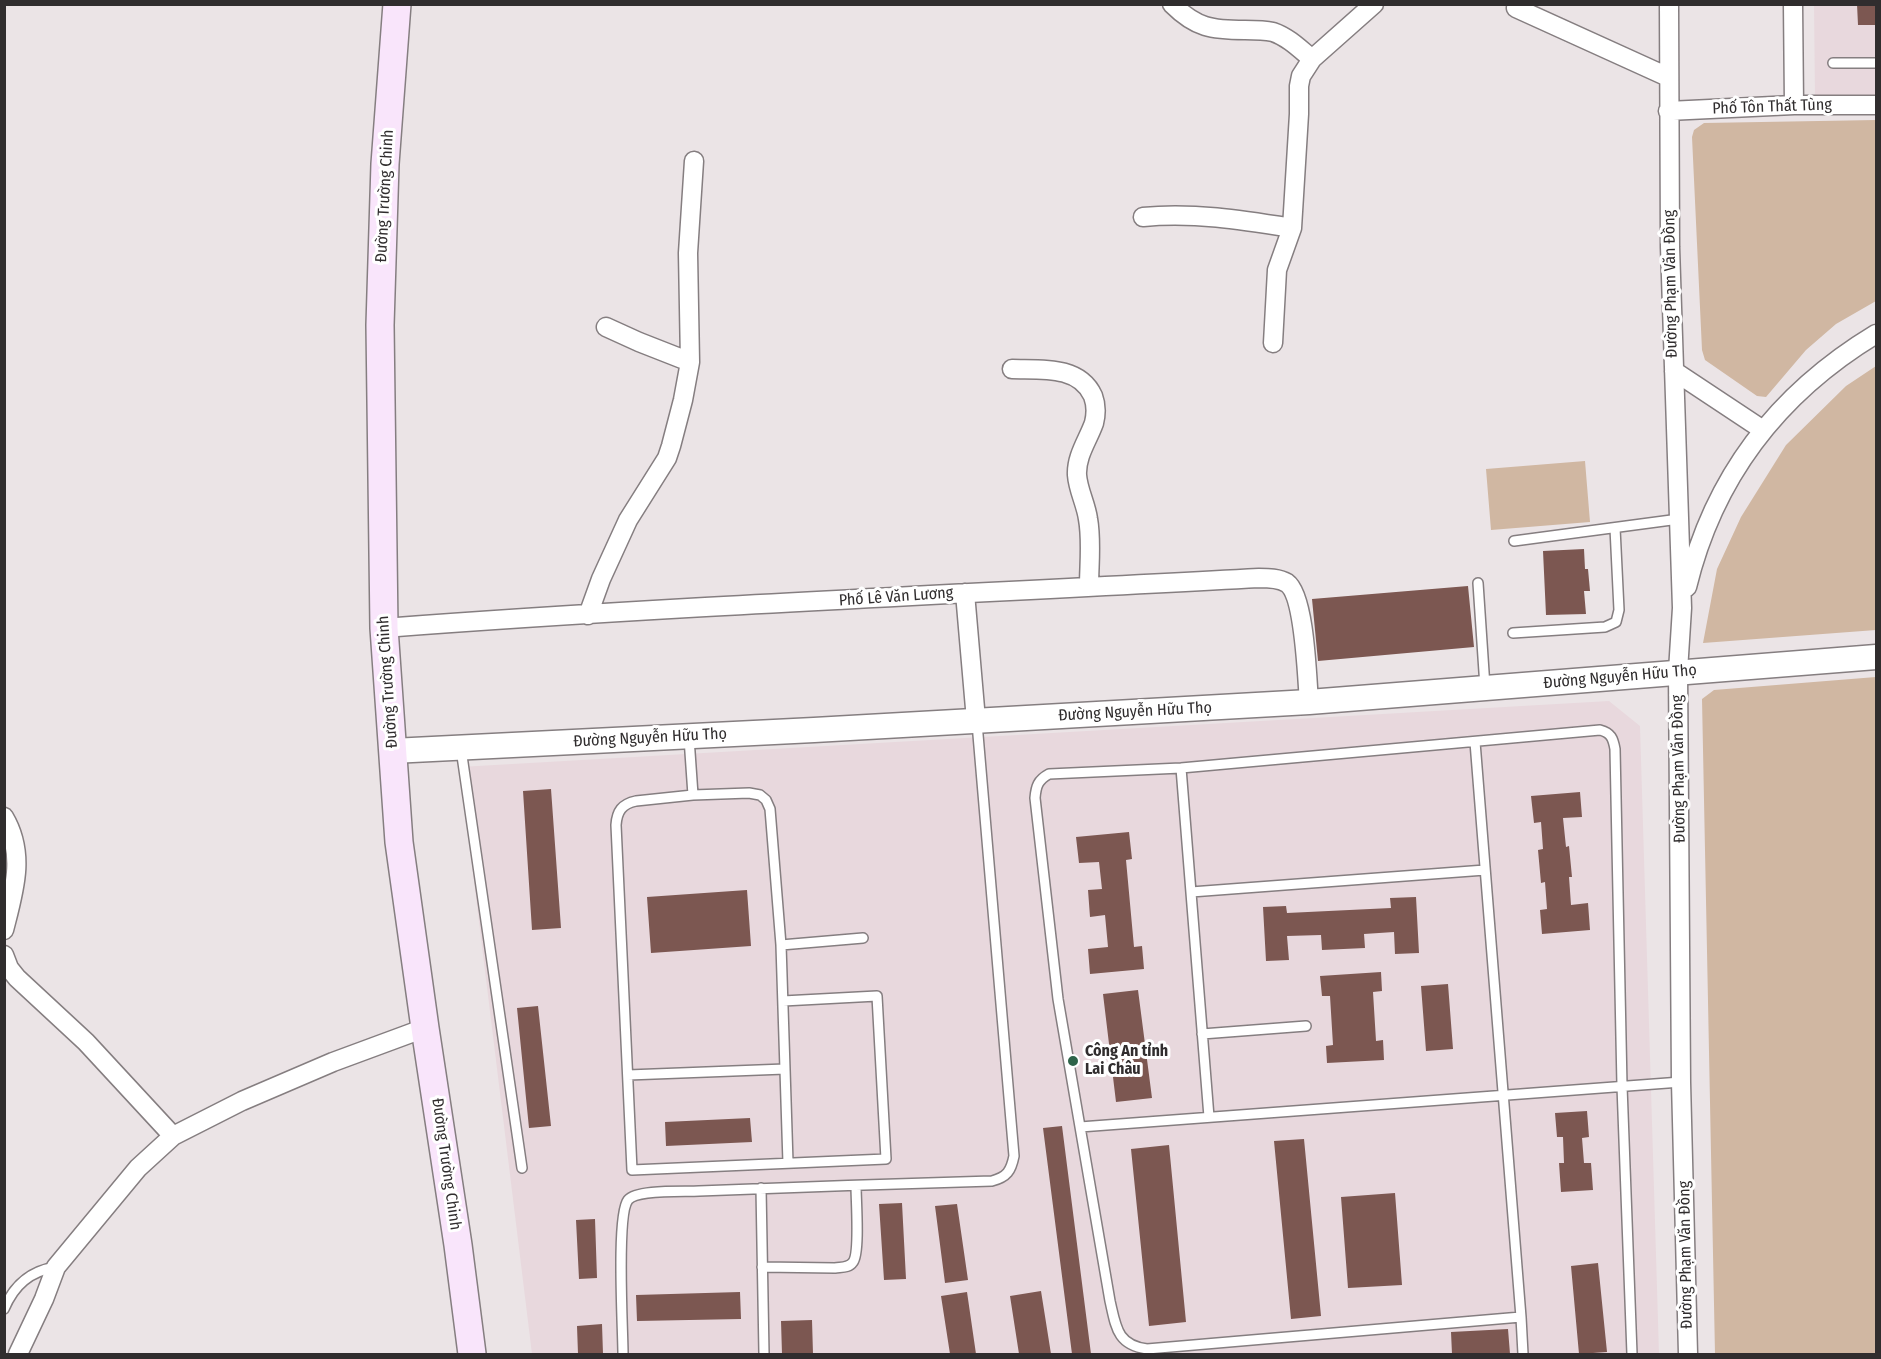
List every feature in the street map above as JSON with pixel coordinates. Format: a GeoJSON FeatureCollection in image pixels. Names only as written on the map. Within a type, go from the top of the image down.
{"type":"FeatureCollection","features":[{"type":"Feature","properties":{"kind":"main road","name":"Đường Trường Chinh"},"geometry":{"type":"LineString","coordinates":[[397,4],[385,164],[380,313],[384,628],[399,842],[472,1354]]}},
{"type":"Feature","properties":{"kind":"street"},"geometry":{"type":"LineString","coordinates":[[1172,4],[1190,20],[1205,27],[1260,30],[1281,35],[1312,59]]}},
{"type":"Feature","properties":{"kind":"street"},"geometry":{"type":"LineString","coordinates":[[1273,343],[1277,270],[1292,228],[1299,86],[1306,67],[1312,59],[1374,4]]}},
{"type":"Feature","properties":{"kind":"street","name":"Đường Phạm Văn Đồng"},"geometry":{"type":"LineString","coordinates":[[1669,4],[1668,111],[1682,608],[1678,671],[1681,1082],[1688,1354]]}},
{"type":"Feature","properties":{"kind":"street"},"geometry":{"type":"LineString","coordinates":[[1793,4],[1794,105]]}},
{"type":"Feature","properties":{"kind":"street"},"geometry":{"type":"LineString","coordinates":[[1516,9],[1668,77]]}},
{"type":"Feature","properties":{"kind":"street","name":"Phố Tôn Thất Tùng"},"geometry":{"type":"LineString","coordinates":[[1668,111],[1794,105],[1876,105]]}},
{"type":"Feature","properties":{"kind":"street"},"geometry":{"type":"LineString","coordinates":[[588,615],[605,569],[628,520],[671,446],[690,362],[688,253],[694,161]]}},
{"type":"Feature","properties":{"kind":"street"},"geometry":{"type":"LineString","coordinates":[[1143,217],[1168,214],[1213,216],[1292,228]]}},
{"type":"Feature","properties":{"kind":"street"},"geometry":{"type":"LineString","coordinates":[[606,327],[690,362]]}},
{"type":"Feature","properties":{"kind":"street"},"geometry":{"type":"LineString","coordinates":[[1682,608],[1694,560],[1712,514],[1735,470],[1763,430],[1806,384],[1830,364],[1876,334]]}},
{"type":"Feature","properties":{"kind":"street"},"geometry":{"type":"LineString","coordinates":[[1012,369],[1072,374],[1083,381],[1095,400],[1095,421],[1079,460],[1077,473],[1078,487],[1088,518],[1089,587]]}},
{"type":"Feature","properties":{"kind":"street"},"geometry":{"type":"LineString","coordinates":[[1674,371],[1763,430]]}},
{"type":"Feature","properties":{"kind":"street","name":"Phố Lê Văn Lương"},"geometry":{"type":"LineString","coordinates":[[384,628],[965,592],[1274,579],[1287,584],[1296,600],[1302,626],[1309,702]]}},
{"type":"Feature","properties":{"kind":"street"},"geometry":{"type":"LineString","coordinates":[[965,592],[976,720]]}},
{"type":"Feature","properties":{"kind":"street","name":"Đường Nguyễn Hữu Thọ"},"geometry":{"type":"LineString","coordinates":[[392,751],[1309,702],[1876,657]]}},
{"type":"Feature","properties":{"kind":"street"},"geometry":{"type":"LineString","coordinates":[[4,817],[15,840],[18,858],[17,876],[4,930]]}},
{"type":"Feature","properties":{"kind":"street"},"geometry":{"type":"LineString","coordinates":[[4,955],[9,968],[17,978],[86,1042],[173,1136]]}},
{"type":"Feature","properties":{"kind":"street"},"geometry":{"type":"LineString","coordinates":[[18,1354],[44,1299],[56,1267],[138,1168],[173,1136],[242,1101],[333,1062],[425,1029]]}},
{"type":"Feature","properties":{"kind":"lane"},"geometry":{"type":"LineString","coordinates":[[1833,63],[1876,63]]}},
{"type":"Feature","properties":{"kind":"lane"},"geometry":{"type":"LineString","coordinates":[[1514,541],[1679,519]]}},
{"type":"Feature","properties":{"kind":"lane"},"geometry":{"type":"LineString","coordinates":[[1513,633],[1605,627],[1616,622],[1619,610],[1615,528]]}},
{"type":"Feature","properties":{"kind":"lane"},"geometry":{"type":"LineString","coordinates":[[1478,583],[1485,689]]}},
{"type":"Feature","properties":{"kind":"lane"},"geometry":{"type":"LineString","coordinates":[[624,1354],[622,1224],[626,1202],[632,1197],[651,1193],[761,1188],[992,1181],[1008,1174],[1014,1156],[976,720]]}},
{"type":"Feature","properties":{"kind":"lane"},"geometry":{"type":"LineString","coordinates":[[1521,1317],[1147,1349],[1134,1347],[1125,1342],[1117,1331],[1110,1301],[1058,999],[1040,851],[1036,787],[1041,778],[1048,774],[1181,768],[1600,730],[1607,732],[1614,741],[1616,749],[1622,1086],[1632,1354]]}},
{"type":"Feature","properties":{"kind":"lane"},"geometry":{"type":"LineString","coordinates":[[689,736],[693,795]]}},
{"type":"Feature","properties":{"kind":"lane"},"geometry":{"type":"LineString","coordinates":[[1475,742],[1504,1095],[1522,1354]]}},
{"type":"Feature","properties":{"kind":"lane"},"geometry":{"type":"LineString","coordinates":[[461,748],[522,1168]]}},
{"type":"Feature","properties":{"kind":"lane"},"geometry":{"type":"LineString","coordinates":[[1181,768],[1209,1117]]}},
{"type":"Feature","properties":{"kind":"lane"},"geometry":{"type":"LineString","coordinates":[[783,1000],[877,996],[886,1159],[632,1170],[617,814],[628,803],[693,795],[749,793],[760,795],[770,808],[781,945],[788,1163]]}},
{"type":"Feature","properties":{"kind":"lane"},"geometry":{"type":"LineString","coordinates":[[1191,892],[1485,870]]}},
{"type":"Feature","properties":{"kind":"lane"},"geometry":{"type":"LineString","coordinates":[[781,945],[863,938]]}},
{"type":"Feature","properties":{"kind":"lane"},"geometry":{"type":"LineString","coordinates":[[1202,1034],[1306,1026]]}},
{"type":"Feature","properties":{"kind":"lane"},"geometry":{"type":"LineString","coordinates":[[627,1076],[785,1069]]}},
{"type":"Feature","properties":{"kind":"lane"},"geometry":{"type":"LineString","coordinates":[[1080,1127],[1681,1082]]}},
{"type":"Feature","properties":{"kind":"lane"},"geometry":{"type":"LineString","coordinates":[[762,1267],[835,1268],[851,1265],[857,1250],[856,1186]]}},
{"type":"Feature","properties":{"kind":"lane"},"geometry":{"type":"LineString","coordinates":[[761,1188],[764,1354]]}},
{"type":"Feature","properties":{"kind":"lane"},"geometry":{"type":"LineString","coordinates":[[4,1309],[11,1293],[24,1279],[44,1269],[56,1267]]}},
{"type":"Feature","properties":{"kind":"shaded area"},"geometry":{"type":"Polygon","coordinates":[[[1814,5],[1876,5],[1876,99],[1815,98],[1814,5]]]}},
{"type":"Feature","properties":{"kind":"shaded area"},"geometry":{"type":"Polygon","coordinates":[[[1876,120],[1876,301],[1836,324],[1806,350],[1766,397],[1757,396],[1705,360],[1702,350],[1692,137],[1694,130],[1704,123],[1876,120]]]}},
{"type":"Feature","properties":{"kind":"shaded area"},"geometry":{"type":"Polygon","coordinates":[[[1876,366],[1876,630],[1703,643],[1717,569],[1741,517],[1786,445],[1846,386],[1876,366]]]}},
{"type":"Feature","properties":{"kind":"shaded area"},"geometry":{"type":"Polygon","coordinates":[[[1585,461],[1590,522],[1491,530],[1486,469],[1585,461]]]}},
{"type":"Feature","properties":{"kind":"shaded area"},"geometry":{"type":"Polygon","coordinates":[[[1876,677],[1876,1354],[1715,1354],[1702,699],[1714,690],[1876,677]]]}},
{"type":"Feature","properties":{"kind":"shaded area","name":"Công An tỉnh Lai Châu"},"geometry":{"type":"Polygon","coordinates":[[[1609,701],[1640,726],[1659,1354],[532,1354],[460,767],[1609,701]]]}},
{"type":"Feature","properties":{"kind":"building"},"geometry":{"type":"Polygon","coordinates":[[[1857,4],[1876,4],[1876,25],[1858,25],[1857,4]]]}},
{"type":"Feature","properties":{"kind":"building"},"geometry":{"type":"Polygon","coordinates":[[[1584,549],[1585,569],[1588,569],[1590,591],[1584,591],[1586,614],[1546,615],[1543,551],[1584,549]]]}},
{"type":"Feature","properties":{"kind":"building"},"geometry":{"type":"Polygon","coordinates":[[[1468,586],[1474,647],[1318,661],[1312,599],[1468,586]]]}},
{"type":"Feature","properties":{"kind":"building"},"geometry":{"type":"Polygon","coordinates":[[[551,789],[561,928],[532,930],[523,791],[551,789]]]}},
{"type":"Feature","properties":{"kind":"building"},"geometry":{"type":"Polygon","coordinates":[[[1580,792],[1582,817],[1563,818],[1572,877],[1569,877],[1571,905],[1588,903],[1590,930],[1542,934],[1540,910],[1547,909],[1545,882],[1541,883],[1538,850],[1543,849],[1541,822],[1534,823],[1531,796],[1580,792]]]}},
{"type":"Feature","properties":{"kind":"building"},"geometry":{"type":"Polygon","coordinates":[[[1129,832],[1132,859],[1126,860],[1134,947],[1142,946],[1144,969],[1090,974],[1088,949],[1108,947],[1105,915],[1090,917],[1088,890],[1102,889],[1099,862],[1079,863],[1076,837],[1129,832]]]}},
{"type":"Feature","properties":{"kind":"building"},"geometry":{"type":"Polygon","coordinates":[[[747,890],[751,946],[651,953],[647,897],[747,890]]]}},
{"type":"Feature","properties":{"kind":"building"},"geometry":{"type":"Polygon","coordinates":[[[1416,897],[1419,953],[1395,954],[1394,932],[1364,934],[1365,948],[1322,950],[1321,935],[1287,936],[1289,960],[1266,961],[1263,907],[1286,906],[1287,913],[1391,908],[1390,898],[1416,897]]]}},
{"type":"Feature","properties":{"kind":"building"},"geometry":{"type":"Polygon","coordinates":[[[1381,972],[1382,991],[1373,992],[1376,1041],[1383,1040],[1384,1060],[1327,1063],[1326,1046],[1333,1045],[1330,996],[1322,996],[1320,976],[1381,972]]]}},
{"type":"Feature","properties":{"kind":"building"},"geometry":{"type":"Polygon","coordinates":[[[1448,984],[1453,1049],[1426,1051],[1421,986],[1448,984]]]}},
{"type":"Feature","properties":{"kind":"building"},"geometry":{"type":"Polygon","coordinates":[[[1138,990],[1152,1098],[1116,1102],[1103,994],[1138,990]]]}},
{"type":"Feature","properties":{"kind":"building"},"geometry":{"type":"Polygon","coordinates":[[[538,1006],[551,1126],[529,1128],[517,1008],[538,1006]]]}},
{"type":"Feature","properties":{"kind":"building"},"geometry":{"type":"Polygon","coordinates":[[[1587,1111],[1589,1137],[1582,1138],[1584,1163],[1591,1163],[1593,1190],[1561,1192],[1559,1163],[1564,1163],[1563,1137],[1557,1137],[1555,1113],[1587,1111]]]}},
{"type":"Feature","properties":{"kind":"building"},"geometry":{"type":"Polygon","coordinates":[[[750,1118],[752,1142],[666,1146],[665,1122],[750,1118]]]}},
{"type":"Feature","properties":{"kind":"building"},"geometry":{"type":"Polygon","coordinates":[[[1062,1126],[1091,1354],[1072,1354],[1043,1128],[1062,1126]]]}},
{"type":"Feature","properties":{"kind":"building"},"geometry":{"type":"Polygon","coordinates":[[[1304,1139],[1321,1316],[1291,1319],[1274,1141],[1304,1139]]]}},
{"type":"Feature","properties":{"kind":"building"},"geometry":{"type":"Polygon","coordinates":[[[1169,1145],[1186,1322],[1149,1326],[1131,1149],[1169,1145]]]}},
{"type":"Feature","properties":{"kind":"building"},"geometry":{"type":"Polygon","coordinates":[[[1395,1193],[1402,1285],[1348,1288],[1341,1197],[1395,1193]]]}},
{"type":"Feature","properties":{"kind":"building"},"geometry":{"type":"Polygon","coordinates":[[[902,1203],[906,1279],[884,1280],[879,1204],[902,1203]]]}},
{"type":"Feature","properties":{"kind":"building"},"geometry":{"type":"Polygon","coordinates":[[[957,1204],[968,1280],[945,1283],[935,1206],[957,1204]]]}},
{"type":"Feature","properties":{"kind":"building"},"geometry":{"type":"Polygon","coordinates":[[[595,1219],[597,1278],[579,1279],[576,1220],[595,1219]]]}},
{"type":"Feature","properties":{"kind":"building"},"geometry":{"type":"Polygon","coordinates":[[[1598,1263],[1607,1352],[1579,1354],[1571,1266],[1598,1263]]]}},
{"type":"Feature","properties":{"kind":"building"},"geometry":{"type":"Polygon","coordinates":[[[1041,1291],[1051,1354],[1019,1354],[1010,1296],[1041,1291]]]}},
{"type":"Feature","properties":{"kind":"building"},"geometry":{"type":"Polygon","coordinates":[[[740,1292],[741,1319],[637,1321],[636,1295],[740,1292]]]}},
{"type":"Feature","properties":{"kind":"building"},"geometry":{"type":"Polygon","coordinates":[[[967,1292],[976,1354],[950,1354],[941,1296],[967,1292]]]}},
{"type":"Feature","properties":{"kind":"building"},"geometry":{"type":"Polygon","coordinates":[[[812,1320],[813,1354],[782,1354],[781,1321],[812,1320]]]}},
{"type":"Feature","properties":{"kind":"building"},"geometry":{"type":"Polygon","coordinates":[[[602,1324],[603,1354],[578,1354],[577,1326],[602,1324]]]}},
{"type":"Feature","properties":{"kind":"building"},"geometry":{"type":"Polygon","coordinates":[[[1508,1329],[1510,1354],[1452,1354],[1451,1332],[1508,1329]]]}},
{"type":"Feature","properties":{"kind":"place","name":"Công An tỉnh Lai Châu"},"geometry":{"type":"Point","coordinates":[1073,1061]}}]}
